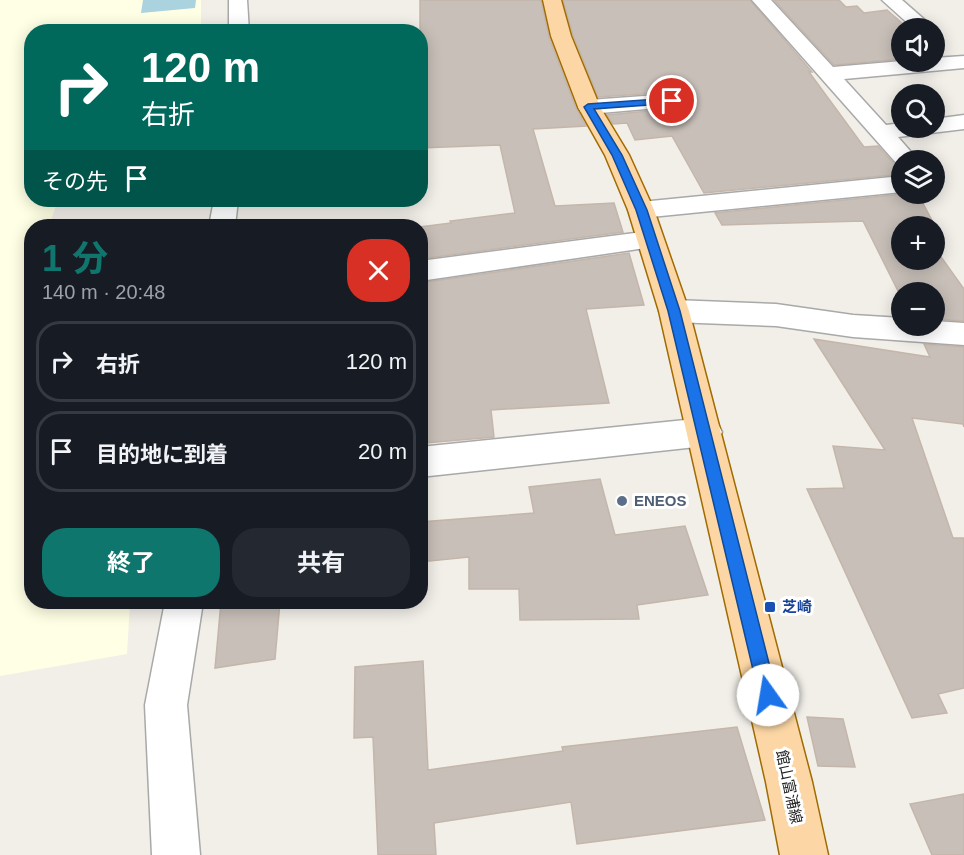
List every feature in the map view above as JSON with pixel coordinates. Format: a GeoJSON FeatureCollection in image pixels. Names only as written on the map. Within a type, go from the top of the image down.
{"type":"FeatureCollection","features":[{"type":"Feature","properties":{"kind":"main road","name":"館山富浦線"},"geometry":{"type":"LineString","coordinates":[[552,0],[561,36],[588,107],[617,155],[646,225],[674,311],[789,783],[804,855]]}},
{"type":"Feature","properties":{"kind":"street"},"geometry":{"type":"LineString","coordinates":[[238,0],[239,24]]}},
{"type":"Feature","properties":{"kind":"street"},"geometry":{"type":"LineString","coordinates":[[761,0],[897,150]]}},
{"type":"Feature","properties":{"kind":"street"},"geometry":{"type":"LineString","coordinates":[[891,0],[912,18]]}},
{"type":"Feature","properties":{"kind":"street"},"geometry":{"type":"LineString","coordinates":[[945,47],[964,62]]}},
{"type":"Feature","properties":{"kind":"street"},"geometry":{"type":"LineString","coordinates":[[830,74],[964,62]]}},
{"type":"Feature","properties":{"kind":"street"},"geometry":{"type":"LineString","coordinates":[[588,107],[672,101]]}},
{"type":"Feature","properties":{"kind":"street"},"geometry":{"type":"LineString","coordinates":[[945,125],[964,122]]}},
{"type":"Feature","properties":{"kind":"street"},"geometry":{"type":"LineString","coordinates":[[882,132],[891,131]]}},
{"type":"Feature","properties":{"kind":"street"},"geometry":{"type":"LineString","coordinates":[[428,269],[646,225],[891,186]]}},
{"type":"Feature","properties":{"kind":"street"},"geometry":{"type":"LineString","coordinates":[[674,311],[776,315],[854,326],[964,334]]}},
{"type":"Feature","properties":{"kind":"street"},"geometry":{"type":"LineString","coordinates":[[428,461],[705,432]]}},
{"type":"Feature","properties":{"kind":"street"},"geometry":{"type":"LineString","coordinates":[[176,855],[166,705],[183,609]]}},
{"type":"Feature","properties":{"kind":"shaded area"},"geometry":{"type":"Polygon","coordinates":[[[0,0],[201,0],[201,24],[24,24],[24,207],[56,207],[51,219],[24,219],[24,609],[130,609],[127,654],[0,676],[0,0]]]}},
{"type":"Feature","properties":{"kind":"water"},"geometry":{"type":"Polygon","coordinates":[[[143,0],[196,0],[195,8],[141,13],[143,0]]]}},
{"type":"Feature","properties":{"kind":"building"},"geometry":{"type":"Polygon","coordinates":[[[420,0],[541,0],[549,37],[576,108],[586,126],[533,129],[555,206],[614,203],[623,232],[428,258],[428,226],[515,213],[500,145],[428,148],[428,24],[420,24],[420,0]]]}},
{"type":"Feature","properties":{"kind":"building"},"geometry":{"type":"Polygon","coordinates":[[[563,0],[750,0],[812,72],[809,72],[864,147],[878,146],[891,160],[891,175],[704,193],[672,136],[635,140],[627,123],[613,124],[607,115],[680,108],[685,102],[682,95],[672,92],[598,97],[573,35],[563,0]]]}},
{"type":"Feature","properties":{"kind":"building"},"geometry":{"type":"Polygon","coordinates":[[[774,0],[839,0],[846,7],[857,6],[864,13],[887,10],[896,18],[891,18],[891,60],[834,65],[774,0]]]}},
{"type":"Feature","properties":{"kind":"building"},"geometry":{"type":"Polygon","coordinates":[[[891,195],[891,204],[923,204],[930,216],[891,216],[891,270],[945,270],[945,262],[964,289],[964,321],[945,320],[945,282],[894,282],[863,221],[722,225],[715,213],[891,195]]]}},
{"type":"Feature","properties":{"kind":"building"},"geometry":{"type":"Polygon","coordinates":[[[629,253],[644,305],[586,309],[609,403],[491,410],[494,437],[428,443],[428,282],[629,253]]]}},
{"type":"Feature","properties":{"kind":"building"},"geometry":{"type":"Polygon","coordinates":[[[814,339],[930,357],[924,344],[964,347],[964,427],[963,424],[912,418],[953,538],[964,538],[964,688],[938,694],[947,713],[912,718],[807,489],[844,488],[833,446],[885,450],[814,339]]]}},
{"type":"Feature","properties":{"kind":"building"},"geometry":{"type":"Polygon","coordinates":[[[600,479],[615,535],[685,526],[708,595],[637,605],[639,619],[520,620],[519,589],[469,589],[469,557],[428,561],[428,521],[534,513],[529,487],[600,479]]]}},
{"type":"Feature","properties":{"kind":"building"},"geometry":{"type":"Polygon","coordinates":[[[220,609],[279,609],[275,659],[215,668],[220,609]]]}},
{"type":"Feature","properties":{"kind":"building"},"geometry":{"type":"Polygon","coordinates":[[[423,661],[428,770],[563,751],[562,747],[737,727],[765,820],[577,844],[571,802],[434,823],[436,855],[378,855],[373,737],[354,738],[355,667],[423,661]]]}},
{"type":"Feature","properties":{"kind":"building"},"geometry":{"type":"Polygon","coordinates":[[[807,717],[843,719],[855,767],[818,766],[807,717]]]}},
{"type":"Feature","properties":{"kind":"building"},"geometry":{"type":"Polygon","coordinates":[[[964,794],[964,855],[932,855],[910,804],[964,794]]]}},
{"type":"Feature","properties":{"kind":"place","name":"ENEOS"},"geometry":{"type":"Point","coordinates":[622,501]}},
{"type":"Feature","properties":{"kind":"place","name":"芝崎"},"geometry":{"type":"Point","coordinates":[770,607]}},
{"type":"Feature","properties":{"kind":"route"},"geometry":{"type":"LineString","coordinates":[[672,101],[588,107],[617,155],[641,210],[674,311],[768,695]]}}]}
